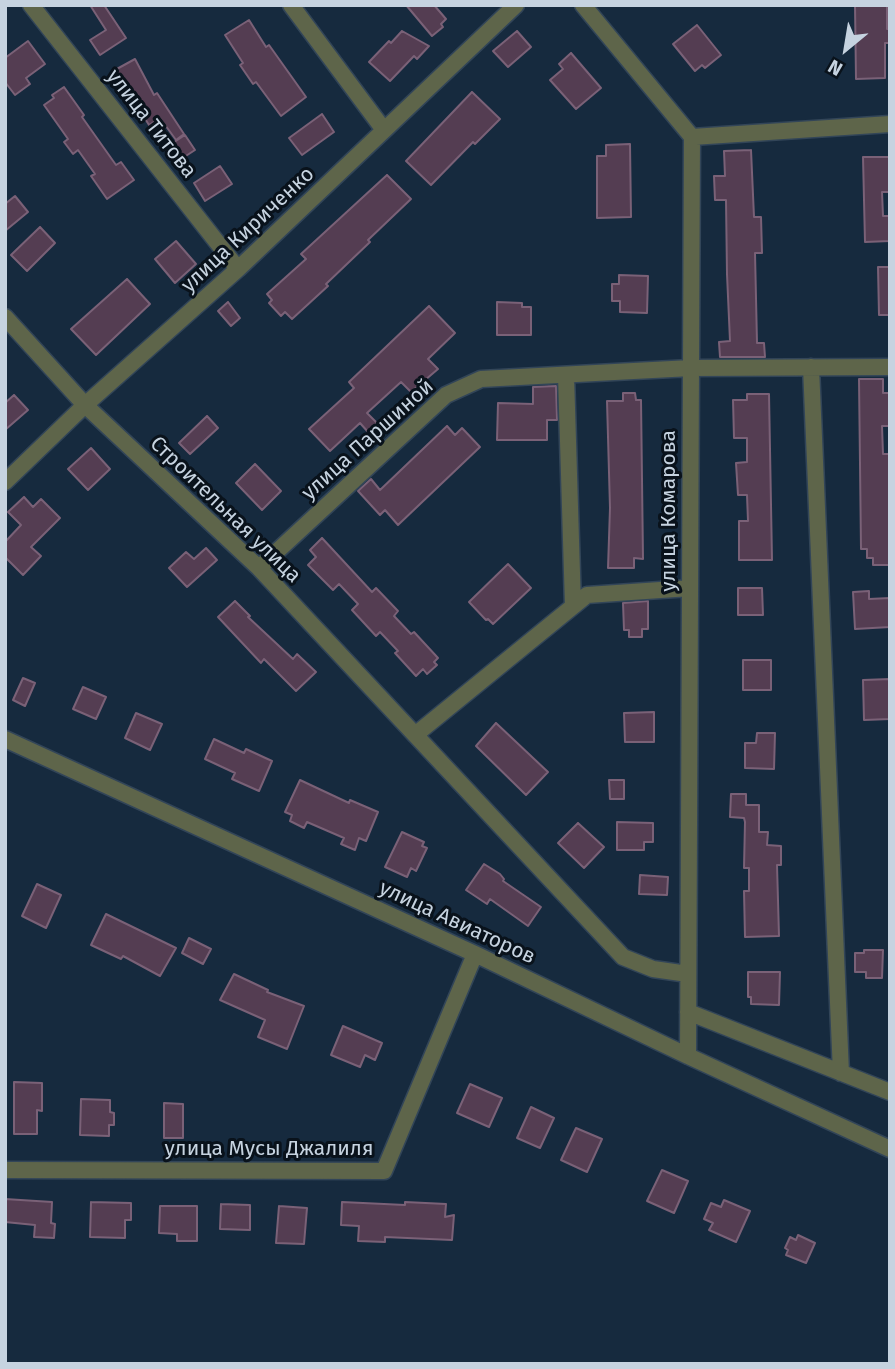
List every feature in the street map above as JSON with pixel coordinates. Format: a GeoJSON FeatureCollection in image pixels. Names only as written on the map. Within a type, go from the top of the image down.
{"type":"FeatureCollection","features":[{"type":"Feature","properties":{"kind":"street","name":"улица Титова"},"geometry":{"type":"LineString","coordinates":[[31,5],[238,269]]}},
{"type":"Feature","properties":{"kind":"street"},"geometry":{"type":"LineString","coordinates":[[291,5],[384,130]]}},
{"type":"Feature","properties":{"kind":"street","name":"улица Кириченко"},"geometry":{"type":"LineString","coordinates":[[5,482],[85,405],[238,269],[516,5]]}},
{"type":"Feature","properties":{"kind":"street"},"geometry":{"type":"LineString","coordinates":[[583,5],[692,137],[890,124]]}},
{"type":"Feature","properties":{"kind":"street","name":"улица Комарова"},"geometry":{"type":"LineString","coordinates":[[688,1056],[692,137]]}},
{"type":"Feature","properties":{"kind":"street","name":"Строительная улица"},"geometry":{"type":"LineString","coordinates":[[5,317],[85,405],[258,568],[623,957],[653,969],[688,974]]}},
{"type":"Feature","properties":{"kind":"street"},"geometry":{"type":"LineString","coordinates":[[811,367],[841,1073]]}},
{"type":"Feature","properties":{"kind":"street","name":"улица Паршиной"},"geometry":{"type":"LineString","coordinates":[[258,568],[446,395],[481,379],[691,368],[890,367]]}},
{"type":"Feature","properties":{"kind":"street"},"geometry":{"type":"LineString","coordinates":[[566,375],[573,606]]}},
{"type":"Feature","properties":{"kind":"street"},"geometry":{"type":"LineString","coordinates":[[415,735],[587,595],[690,588]]}},
{"type":"Feature","properties":{"kind":"street","name":"улица Авиаторов"},"geometry":{"type":"LineString","coordinates":[[5,739],[475,954],[890,1149]]}},
{"type":"Feature","properties":{"kind":"street","name":"улица Мусы Джалиля"},"geometry":{"type":"LineString","coordinates":[[5,1170],[384,1171],[475,954]]}},
{"type":"Feature","properties":{"kind":"street"},"geometry":{"type":"LineString","coordinates":[[688,1012],[890,1092]]}},
{"type":"Feature","properties":{"kind":"building"},"geometry":{"type":"Polygon","coordinates":[[[90,5],[104,5],[126,38],[100,55],[90,40],[106,30],[90,5]]]}},
{"type":"Feature","properties":{"kind":"building"},"geometry":{"type":"Polygon","coordinates":[[[406,5],[434,5],[446,19],[441,24],[443,27],[432,36],[406,5]]]}},
{"type":"Feature","properties":{"kind":"building"},"geometry":{"type":"Polygon","coordinates":[[[855,5],[887,5],[890,43],[885,43],[885,78],[856,79],[855,5]]]}},
{"type":"Feature","properties":{"kind":"building"},"geometry":{"type":"Polygon","coordinates":[[[249,20],[266,47],[269,45],[306,97],[281,116],[256,82],[253,84],[225,35],[249,20]]]}},
{"type":"Feature","properties":{"kind":"building"},"geometry":{"type":"Polygon","coordinates":[[[697,25],[721,55],[705,68],[702,65],[695,71],[673,44],[697,25]]]}},
{"type":"Feature","properties":{"kind":"building"},"geometry":{"type":"Polygon","coordinates":[[[402,31],[429,46],[417,59],[414,56],[390,81],[369,62],[402,31]]]}},
{"type":"Feature","properties":{"kind":"building"},"geometry":{"type":"Polygon","coordinates":[[[517,31],[531,47],[508,67],[493,51],[517,31]]]}},
{"type":"Feature","properties":{"kind":"building"},"geometry":{"type":"Polygon","coordinates":[[[28,41],[45,64],[26,78],[30,84],[15,95],[5,82],[5,58],[28,41]]]}},
{"type":"Feature","properties":{"kind":"building"},"geometry":{"type":"Polygon","coordinates":[[[571,53],[601,88],[576,109],[550,80],[563,69],[559,64],[571,53]]]}},
{"type":"Feature","properties":{"kind":"building"},"geometry":{"type":"Polygon","coordinates":[[[135,59],[154,95],[157,93],[184,134],[176,140],[160,118],[149,125],[115,70],[135,59]]]}},
{"type":"Feature","properties":{"kind":"building"},"geometry":{"type":"Polygon","coordinates":[[[64,87],[116,165],[121,162],[134,180],[107,199],[91,176],[95,174],[78,150],[73,154],[64,142],[68,139],[44,105],[64,87]]]}},
{"type":"Feature","properties":{"kind":"building"},"geometry":{"type":"Polygon","coordinates":[[[472,92],[500,119],[431,185],[406,161],[472,92]]]}},
{"type":"Feature","properties":{"kind":"building"},"geometry":{"type":"Polygon","coordinates":[[[322,114],[334,132],[302,155],[289,138],[322,114]]]}},
{"type":"Feature","properties":{"kind":"building"},"geometry":{"type":"Polygon","coordinates":[[[185,135],[195,150],[175,163],[165,148],[185,135]]]}},
{"type":"Feature","properties":{"kind":"building"},"geometry":{"type":"Polygon","coordinates":[[[630,144],[631,217],[597,218],[597,156],[606,156],[606,145],[630,144]]]}},
{"type":"Feature","properties":{"kind":"building"},"geometry":{"type":"Polygon","coordinates":[[[751,150],[754,217],[761,217],[762,253],[755,253],[757,343],[764,343],[765,357],[720,357],[719,342],[730,341],[726,200],[715,200],[714,176],[725,176],[724,151],[751,150]]]}},
{"type":"Feature","properties":{"kind":"building"},"geometry":{"type":"Polygon","coordinates":[[[863,157],[890,157],[890,192],[882,192],[883,216],[890,216],[890,241],[865,242],[863,157]]]}},
{"type":"Feature","properties":{"kind":"building"},"geometry":{"type":"Polygon","coordinates":[[[220,166],[232,184],[205,201],[194,183],[220,166]]]}},
{"type":"Feature","properties":{"kind":"building"},"geometry":{"type":"Polygon","coordinates":[[[387,175],[411,199],[326,284],[328,286],[292,319],[285,312],[281,316],[269,303],[272,300],[267,294],[306,259],[301,254],[387,175]]]}},
{"type":"Feature","properties":{"kind":"building"},"geometry":{"type":"Polygon","coordinates":[[[15,196],[28,212],[5,231],[5,204],[15,196]]]}},
{"type":"Feature","properties":{"kind":"building"},"geometry":{"type":"Polygon","coordinates":[[[40,227],[55,243],[27,271],[11,255],[40,227]]]}},
{"type":"Feature","properties":{"kind":"building"},"geometry":{"type":"Polygon","coordinates":[[[176,241],[196,264],[175,283],[155,259],[176,241]]]}},
{"type":"Feature","properties":{"kind":"building"},"geometry":{"type":"Polygon","coordinates":[[[878,267],[890,267],[890,315],[879,315],[878,267]]]}},
{"type":"Feature","properties":{"kind":"building"},"geometry":{"type":"Polygon","coordinates":[[[619,275],[648,276],[647,313],[620,312],[620,301],[612,301],[612,284],[619,284],[619,275]]]}},
{"type":"Feature","properties":{"kind":"building"},"geometry":{"type":"Polygon","coordinates":[[[127,279],[150,304],[96,355],[71,329],[127,279]]]}},
{"type":"Feature","properties":{"kind":"building"},"geometry":{"type":"Polygon","coordinates":[[[228,302],[240,318],[231,326],[218,311],[228,302]]]}},
{"type":"Feature","properties":{"kind":"building"},"geometry":{"type":"Polygon","coordinates":[[[497,302],[522,303],[522,307],[531,307],[531,335],[497,335],[497,302]]]}},
{"type":"Feature","properties":{"kind":"building"},"geometry":{"type":"Polygon","coordinates":[[[429,306],[455,333],[428,359],[438,369],[411,392],[401,382],[367,413],[377,423],[368,432],[360,423],[330,451],[309,429],[354,388],[349,382],[429,306]]]}},
{"type":"Feature","properties":{"kind":"building"},"geometry":{"type":"Polygon","coordinates":[[[859,379],[883,379],[883,393],[890,393],[890,426],[882,426],[883,454],[890,454],[890,565],[873,565],[873,558],[867,558],[867,549],[861,549],[859,379]]]}},
{"type":"Feature","properties":{"kind":"building"},"geometry":{"type":"Polygon","coordinates":[[[556,386],[557,420],[547,420],[547,440],[497,440],[498,403],[533,404],[533,387],[556,386]]]}},
{"type":"Feature","properties":{"kind":"building"},"geometry":{"type":"Polygon","coordinates":[[[623,393],[635,393],[636,400],[641,400],[643,559],[634,558],[634,568],[608,568],[610,508],[607,401],[623,401],[623,393]]]}},
{"type":"Feature","properties":{"kind":"building"},"geometry":{"type":"Polygon","coordinates":[[[747,394],[769,394],[772,560],[739,560],[739,521],[748,521],[747,495],[738,495],[736,463],[747,462],[747,438],[734,438],[733,400],[747,400],[747,394]]]}},
{"type":"Feature","properties":{"kind":"building"},"geometry":{"type":"Polygon","coordinates":[[[14,395],[28,410],[5,430],[5,403],[14,395]]]}},
{"type":"Feature","properties":{"kind":"building"},"geometry":{"type":"Polygon","coordinates":[[[207,416],[218,428],[190,454],[179,443],[207,416]]]}},
{"type":"Feature","properties":{"kind":"building"},"geometry":{"type":"Polygon","coordinates":[[[447,426],[455,435],[462,428],[480,447],[398,525],[385,510],[380,515],[358,491],[371,479],[380,490],[447,426]]]}},
{"type":"Feature","properties":{"kind":"building"},"geometry":{"type":"Polygon","coordinates":[[[91,448],[110,469],[88,490],[68,469],[91,448]]]}},
{"type":"Feature","properties":{"kind":"building"},"geometry":{"type":"Polygon","coordinates":[[[255,464],[281,491],[262,510],[236,483],[255,464]]]}},
{"type":"Feature","properties":{"kind":"building"},"geometry":{"type":"Polygon","coordinates":[[[24,497],[33,507],[41,499],[60,518],[31,547],[41,556],[23,575],[5,557],[5,542],[21,525],[8,512],[24,497]]]}},
{"type":"Feature","properties":{"kind":"building"},"geometry":{"type":"Polygon","coordinates":[[[322,538],[372,592],[376,588],[398,611],[394,616],[411,634],[414,632],[438,658],[434,662],[437,665],[427,674],[423,669],[416,676],[380,632],[376,636],[352,610],[358,604],[339,584],[333,590],[308,565],[316,557],[310,550],[322,538]]]}},
{"type":"Feature","properties":{"kind":"building"},"geometry":{"type":"Polygon","coordinates":[[[206,548],[217,560],[187,587],[169,568],[186,552],[194,559],[206,548]]]}},
{"type":"Feature","properties":{"kind":"building"},"geometry":{"type":"Polygon","coordinates":[[[508,564],[531,588],[493,624],[469,602],[508,564]]]}},
{"type":"Feature","properties":{"kind":"building"},"geometry":{"type":"Polygon","coordinates":[[[738,588],[762,588],[763,615],[738,615],[738,588]]]}},
{"type":"Feature","properties":{"kind":"building"},"geometry":{"type":"Polygon","coordinates":[[[869,591],[869,599],[890,598],[890,627],[855,629],[853,592],[869,591]]]}},
{"type":"Feature","properties":{"kind":"building"},"geometry":{"type":"Polygon","coordinates":[[[235,601],[250,616],[248,617],[293,659],[297,654],[316,672],[296,691],[264,659],[261,663],[218,617],[235,601]]]}},
{"type":"Feature","properties":{"kind":"building"},"geometry":{"type":"Polygon","coordinates":[[[648,601],[648,629],[642,629],[642,637],[629,637],[629,630],[624,630],[623,603],[648,601]]]}},
{"type":"Feature","properties":{"kind":"building"},"geometry":{"type":"Polygon","coordinates":[[[743,660],[771,660],[771,690],[743,690],[743,660]]]}},
{"type":"Feature","properties":{"kind":"building"},"geometry":{"type":"Polygon","coordinates":[[[23,678],[35,683],[25,706],[13,700],[23,678]]]}},
{"type":"Feature","properties":{"kind":"building"},"geometry":{"type":"Polygon","coordinates":[[[890,679],[890,719],[864,720],[863,680],[890,679]]]}},
{"type":"Feature","properties":{"kind":"building"},"geometry":{"type":"Polygon","coordinates":[[[83,687],[106,697],[96,719],[73,709],[83,687]]]}},
{"type":"Feature","properties":{"kind":"building"},"geometry":{"type":"Polygon","coordinates":[[[654,712],[654,742],[625,742],[624,713],[654,712]]]}},
{"type":"Feature","properties":{"kind":"building"},"geometry":{"type":"Polygon","coordinates":[[[136,713],[162,724],[150,750],[125,738],[136,713]]]}},
{"type":"Feature","properties":{"kind":"building"},"geometry":{"type":"Polygon","coordinates":[[[496,723],[548,772],[526,795],[476,746],[496,723]]]}},
{"type":"Feature","properties":{"kind":"building"},"geometry":{"type":"Polygon","coordinates":[[[757,733],[775,733],[774,769],[745,768],[745,743],[756,743],[757,733]]]}},
{"type":"Feature","properties":{"kind":"building"},"geometry":{"type":"Polygon","coordinates":[[[214,739],[244,753],[246,749],[272,761],[259,791],[232,779],[235,773],[205,759],[214,739]]]}},
{"type":"Feature","properties":{"kind":"building"},"geometry":{"type":"Polygon","coordinates":[[[300,780],[349,803],[350,800],[378,812],[366,841],[359,838],[355,850],[341,844],[344,838],[307,822],[304,828],[290,821],[292,815],[285,812],[300,780]]]}},
{"type":"Feature","properties":{"kind":"building"},"geometry":{"type":"Polygon","coordinates":[[[609,780],[624,780],[624,799],[610,799],[609,780]]]}},
{"type":"Feature","properties":{"kind":"building"},"geometry":{"type":"Polygon","coordinates":[[[731,794],[746,794],[746,805],[759,805],[759,832],[768,832],[767,845],[781,846],[781,865],[777,865],[779,936],[745,937],[744,891],[749,891],[749,868],[744,868],[745,822],[744,818],[730,817],[731,794]]]}},
{"type":"Feature","properties":{"kind":"building"},"geometry":{"type":"Polygon","coordinates":[[[617,822],[653,823],[653,842],[644,842],[644,850],[617,850],[617,822]]]}},
{"type":"Feature","properties":{"kind":"building"},"geometry":{"type":"Polygon","coordinates":[[[578,823],[604,847],[584,868],[558,843],[578,823]]]}},
{"type":"Feature","properties":{"kind":"building"},"geometry":{"type":"Polygon","coordinates":[[[402,832],[424,842],[422,846],[427,848],[416,871],[411,868],[407,877],[385,867],[402,832]]]}},
{"type":"Feature","properties":{"kind":"building"},"geometry":{"type":"Polygon","coordinates":[[[484,864],[500,874],[503,881],[541,907],[528,926],[490,899],[487,904],[466,890],[484,864]]]}},
{"type":"Feature","properties":{"kind":"building"},"geometry":{"type":"Polygon","coordinates":[[[640,875],[668,877],[667,895],[639,894],[640,875]]]}},
{"type":"Feature","properties":{"kind":"building"},"geometry":{"type":"Polygon","coordinates":[[[37,884],[61,895],[46,928],[22,916],[37,884]]]}},
{"type":"Feature","properties":{"kind":"building"},"geometry":{"type":"Polygon","coordinates":[[[106,914],[176,948],[160,976],[123,956],[121,959],[91,945],[106,914]]]}},
{"type":"Feature","properties":{"kind":"building"},"geometry":{"type":"Polygon","coordinates":[[[189,938],[211,949],[203,964],[182,953],[189,938]]]}},
{"type":"Feature","properties":{"kind":"building"},"geometry":{"type":"Polygon","coordinates":[[[864,950],[883,950],[882,978],[866,978],[866,972],[855,972],[855,953],[864,953],[864,950]]]}},
{"type":"Feature","properties":{"kind":"building"},"geometry":{"type":"Polygon","coordinates":[[[748,972],[780,972],[779,1005],[751,1004],[751,997],[748,997],[748,972]]]}},
{"type":"Feature","properties":{"kind":"building"},"geometry":{"type":"Polygon","coordinates":[[[234,974],[268,990],[267,992],[304,1006],[287,1049],[258,1037],[265,1020],[220,1000],[234,974]]]}},
{"type":"Feature","properties":{"kind":"building"},"geometry":{"type":"Polygon","coordinates":[[[343,1026],[382,1043],[375,1060],[365,1055],[360,1067],[331,1055],[343,1026]]]}},
{"type":"Feature","properties":{"kind":"building"},"geometry":{"type":"Polygon","coordinates":[[[14,1082],[42,1083],[42,1111],[37,1110],[37,1134],[14,1134],[14,1082]]]}},
{"type":"Feature","properties":{"kind":"building"},"geometry":{"type":"Polygon","coordinates":[[[470,1084],[502,1098],[489,1127],[457,1113],[470,1084]]]}},
{"type":"Feature","properties":{"kind":"building"},"geometry":{"type":"Polygon","coordinates":[[[81,1099],[110,1100],[114,1125],[109,1125],[109,1136],[80,1135],[81,1099]]]}},
{"type":"Feature","properties":{"kind":"building"},"geometry":{"type":"Polygon","coordinates":[[[164,1103],[183,1104],[183,1138],[164,1138],[164,1103]]]}},
{"type":"Feature","properties":{"kind":"building"},"geometry":{"type":"Polygon","coordinates":[[[531,1107],[554,1118],[540,1148],[517,1138],[531,1107]]]}},
{"type":"Feature","properties":{"kind":"building"},"geometry":{"type":"Polygon","coordinates":[[[576,1128],[602,1139],[587,1172],[561,1160],[576,1128]]]}},
{"type":"Feature","properties":{"kind":"building"},"geometry":{"type":"Polygon","coordinates":[[[662,1170],[688,1181],[674,1213],[647,1201],[662,1170]]]}},
{"type":"Feature","properties":{"kind":"building"},"geometry":{"type":"Polygon","coordinates":[[[5,1199],[52,1202],[51,1223],[55,1224],[54,1238],[34,1237],[35,1225],[5,1222],[5,1199]]]}},
{"type":"Feature","properties":{"kind":"building"},"geometry":{"type":"Polygon","coordinates":[[[724,1200],[750,1211],[736,1242],[709,1230],[713,1223],[704,1219],[711,1203],[721,1207],[724,1200]]]}},
{"type":"Feature","properties":{"kind":"building"},"geometry":{"type":"Polygon","coordinates":[[[91,1202],[131,1203],[131,1220],[125,1220],[125,1238],[90,1237],[91,1202]]]}},
{"type":"Feature","properties":{"kind":"building"},"geometry":{"type":"Polygon","coordinates":[[[342,1202],[446,1204],[445,1217],[454,1215],[452,1240],[385,1237],[385,1242],[358,1241],[359,1226],[341,1225],[342,1202]]]}},
{"type":"Feature","properties":{"kind":"building"},"geometry":{"type":"Polygon","coordinates":[[[221,1204],[250,1205],[250,1230],[220,1229],[221,1204]]]}},
{"type":"Feature","properties":{"kind":"building"},"geometry":{"type":"Polygon","coordinates":[[[160,1206],[197,1206],[197,1241],[177,1241],[177,1234],[159,1233],[160,1206]]]}},
{"type":"Feature","properties":{"kind":"building"},"geometry":{"type":"Polygon","coordinates":[[[279,1206],[307,1208],[304,1244],[276,1243],[279,1206]]]}},
{"type":"Feature","properties":{"kind":"building"},"geometry":{"type":"Polygon","coordinates":[[[798,1235],[815,1243],[806,1263],[786,1255],[788,1250],[785,1248],[790,1237],[796,1240],[798,1235]]]}}]}
